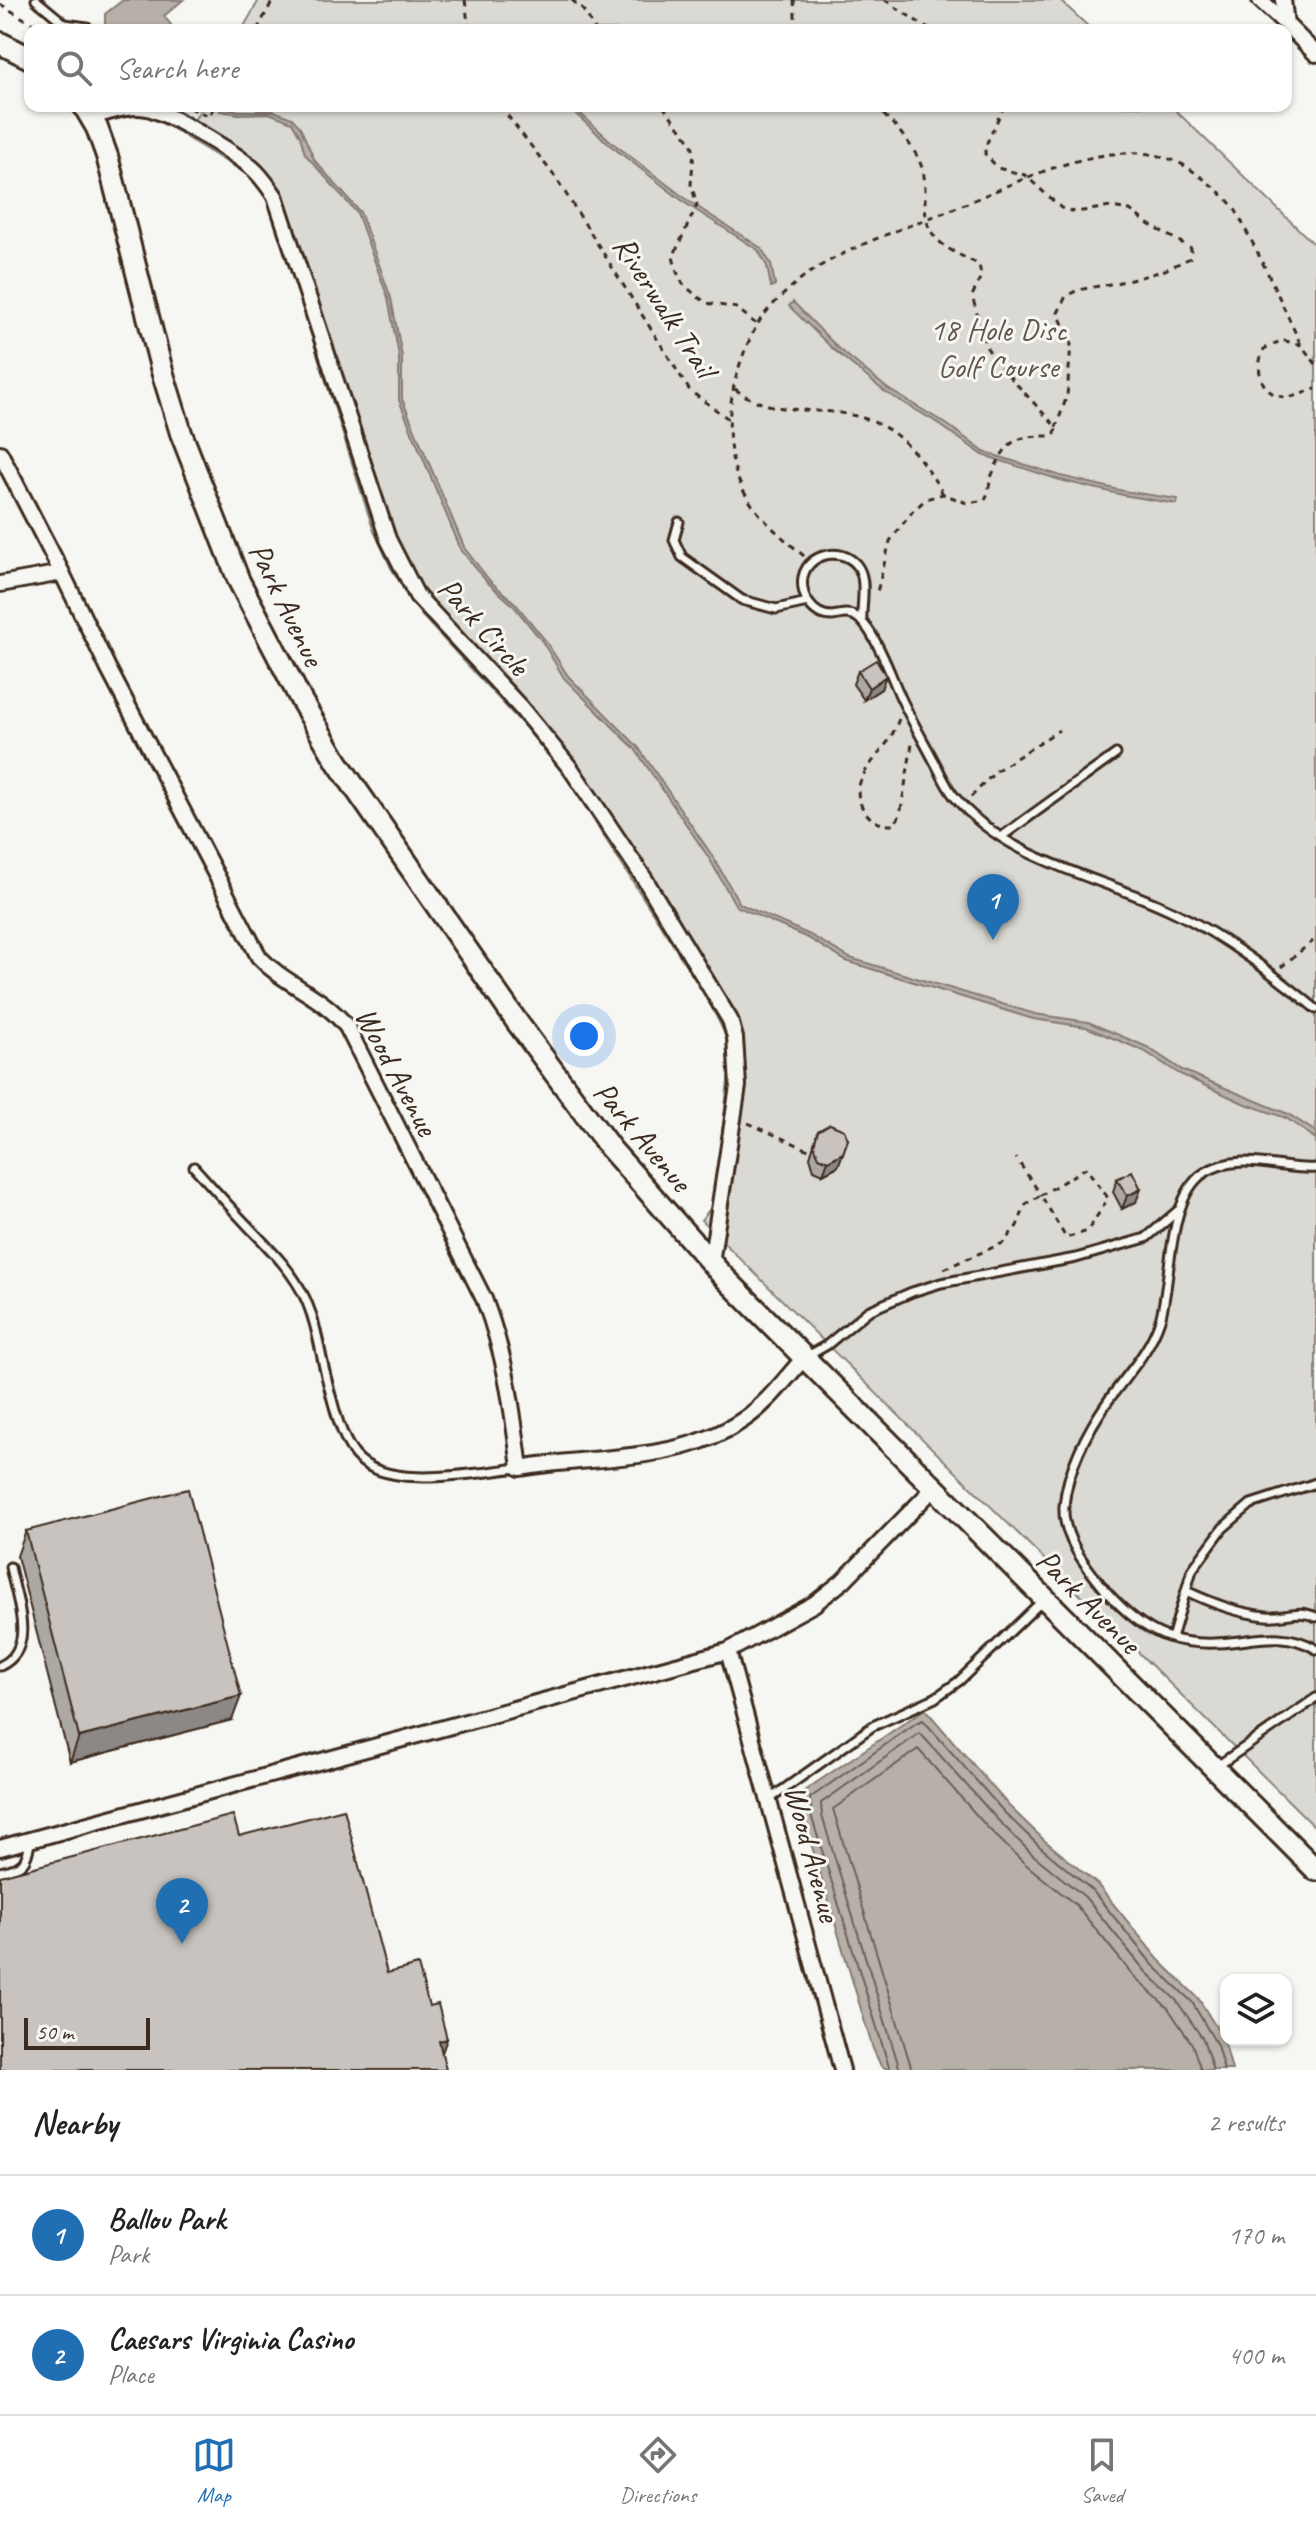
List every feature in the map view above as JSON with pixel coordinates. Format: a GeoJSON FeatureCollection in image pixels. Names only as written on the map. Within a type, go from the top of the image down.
{"type":"FeatureCollection","features":[{"type":"Feature","properties":{"kind":"main road"},"geometry":{"type":"LineString","coordinates":[[0,43],[24,55]]}},
{"type":"Feature","properties":{"kind":"main road","name":"Park Avenue"},"geometry":{"type":"LineString","coordinates":[[87,112],[107,156],[181,433],[216,526],[263,630],[338,763],[517,1022],[610,1148],[711,1263],[1316,1870]]}},
{"type":"Feature","properties":{"kind":"street"},"geometry":{"type":"LineString","coordinates":[[1260,0],[1286,24]]}},
{"type":"Feature","properties":{"kind":"street"},"geometry":{"type":"LineString","coordinates":[[1283,0],[1286,24]]}},
{"type":"Feature","properties":{"kind":"street"},"geometry":{"type":"LineString","coordinates":[[1292,30],[1316,54]]}},
{"type":"Feature","properties":{"kind":"street","name":"Park Circle"},"geometry":{"type":"LineString","coordinates":[[155,112],[191,129],[251,166],[275,196],[388,539],[403,572],[417,596],[521,708],[571,769],[644,878],[730,1020],[735,1038],[738,1086],[711,1263]]}},
{"type":"Feature","properties":{"kind":"street","name":"Wood Avenue"},"geometry":{"type":"LineString","coordinates":[[0,453],[259,957],[270,968],[324,1002],[347,1027],[493,1321],[506,1366],[520,1468]]}},
{"type":"Feature","properties":{"kind":"street"},"geometry":{"type":"LineString","coordinates":[[0,584],[62,573]]}},
{"type":"Feature","properties":{"kind":"street"},"geometry":{"type":"LineString","coordinates":[[520,1468],[617,1458],[699,1441],[724,1431],[760,1407],[804,1358]]}},
{"type":"Feature","properties":{"kind":"street"},"geometry":{"type":"LineString","coordinates":[[0,1848],[728,1651],[782,1623],[843,1581],[934,1488]]}},
{"type":"Feature","properties":{"kind":"street","name":"Wood Avenue"},"geometry":{"type":"LineString","coordinates":[[728,1651],[842,2070]]}},
{"type":"Feature","properties":{"kind":"lane"},"geometry":{"type":"LineString","coordinates":[[36,0],[65,24]]}},
{"type":"Feature","properties":{"kind":"lane"},"geometry":{"type":"LineString","coordinates":[[679,522],[674,540],[682,557],[742,600],[776,609],[808,602]]}},
{"type":"Feature","properties":{"kind":"lane"},"geometry":{"type":"LineString","coordinates":[[862,622],[863,579],[855,563],[847,557],[827,554],[810,562],[802,585],[808,602],[826,615],[843,613],[853,615],[862,622],[886,662],[944,780],[971,816],[1031,854],[1150,900],[1180,915],[1272,975],[1316,1009]]}},
{"type":"Feature","properties":{"kind":"lane"},"geometry":{"type":"LineString","coordinates":[[1001,837],[1116,754]]}},
{"type":"Feature","properties":{"kind":"lane"},"geometry":{"type":"LineString","coordinates":[[1316,1168],[1302,1169],[1266,1162],[1241,1163],[1215,1167],[1192,1183],[1180,1209],[1161,1317],[1153,1338],[1143,1357],[1107,1401],[1087,1435],[1064,1506],[1070,1540],[1104,1588],[1140,1624],[1172,1638],[1202,1643],[1272,1636],[1289,1638],[1316,1649]]}},
{"type":"Feature","properties":{"kind":"lane"},"geometry":{"type":"LineString","coordinates":[[194,1167],[278,1257],[304,1295],[313,1318],[328,1382],[354,1454],[365,1464],[392,1475],[461,1474],[520,1468]]}},
{"type":"Feature","properties":{"kind":"lane"},"geometry":{"type":"LineString","coordinates":[[804,1358],[827,1345],[868,1311],[912,1292],[941,1283],[1076,1258],[1146,1238],[1180,1209]]}},
{"type":"Feature","properties":{"kind":"lane"},"geometry":{"type":"LineString","coordinates":[[1172,1638],[1192,1570],[1223,1528],[1251,1504],[1316,1483]]}},
{"type":"Feature","properties":{"kind":"lane"},"geometry":{"type":"LineString","coordinates":[[0,1666],[11,1660],[22,1640],[10,1567]]}},
{"type":"Feature","properties":{"kind":"lane"},"geometry":{"type":"LineString","coordinates":[[1186,1591],[1223,1608],[1269,1616],[1304,1611],[1316,1617]]}},
{"type":"Feature","properties":{"kind":"lane"},"geometry":{"type":"LineString","coordinates":[[770,1799],[873,1726],[935,1698],[959,1681],[1045,1599]]}},
{"type":"Feature","properties":{"kind":"lane"},"geometry":{"type":"LineString","coordinates":[[1214,1769],[1316,1698]]}},
{"type":"Feature","properties":{"kind":"lane"},"geometry":{"type":"LineString","coordinates":[[0,1872],[19,1868],[26,1862],[31,1840]]}},
{"type":"Feature","properties":{"kind":"path"},"geometry":{"type":"LineString","coordinates":[[260,24],[273,0]]}},
{"type":"Feature","properties":{"kind":"path"},"geometry":{"type":"LineString","coordinates":[[465,0],[468,24]]}},
{"type":"Feature","properties":{"kind":"path"},"geometry":{"type":"LineString","coordinates":[[572,0],[592,24]]}},
{"type":"Feature","properties":{"kind":"path"},"geometry":{"type":"LineString","coordinates":[[794,0],[796,24]]}},
{"type":"Feature","properties":{"kind":"path"},"geometry":{"type":"LineString","coordinates":[[794,6],[802,0]]}},
{"type":"Feature","properties":{"kind":"path"},"geometry":{"type":"LineString","coordinates":[[885,0],[921,24]]}},
{"type":"Feature","properties":{"kind":"path"},"geometry":{"type":"LineString","coordinates":[[0,4],[33,24]]}},
{"type":"Feature","properties":{"kind":"path","name":"Riverwalk Trail"},"geometry":{"type":"LineString","coordinates":[[505,112],[556,178],[690,391],[730,420]]}},
{"type":"Feature","properties":{"kind":"path"},"geometry":{"type":"LineString","coordinates":[[668,112],[691,142],[694,151],[691,184],[697,205],[673,257],[677,272],[683,284],[707,303],[737,308],[757,325]]}},
{"type":"Feature","properties":{"kind":"path"},"geometry":{"type":"LineString","coordinates":[[881,112],[899,130],[922,169],[926,219],[944,246],[978,264],[981,277],[972,296],[987,348],[1056,427]]}},
{"type":"Feature","properties":{"kind":"path"},"geometry":{"type":"LineString","coordinates":[[872,604],[879,591],[890,541],[912,512],[926,499],[943,494],[967,503],[985,500],[992,474],[1007,447],[1016,438],[1055,434],[1067,396],[1071,343],[1058,313],[1066,296],[1078,290],[1165,270],[1190,258],[1191,248],[1130,210],[1111,207],[1075,212],[1061,208],[1029,178],[998,168],[985,154],[985,147],[1001,112]]}},
{"type":"Feature","properties":{"kind":"path"},"geometry":{"type":"LineString","coordinates":[[810,562],[757,510],[743,489],[730,452],[730,420],[738,366],[760,319],[805,276],[865,244],[1029,178],[1069,163],[1122,153],[1152,153],[1189,168],[1232,205],[1272,280],[1301,345],[1316,364]]}},
{"type":"Feature","properties":{"kind":"path"},"geometry":{"type":"LineString","coordinates":[[1301,345],[1282,340],[1272,343],[1259,358],[1259,377],[1271,392],[1280,396],[1291,397],[1316,389]]}},
{"type":"Feature","properties":{"kind":"path"},"geometry":{"type":"LineString","coordinates":[[735,388],[748,399],[769,406],[850,413],[875,421],[895,432],[922,460],[943,494]]}},
{"type":"Feature","properties":{"kind":"path"},"geometry":{"type":"LineString","coordinates":[[905,704],[893,734],[859,780],[863,810],[873,821],[894,825],[900,815],[914,723]]}},
{"type":"Feature","properties":{"kind":"path"},"geometry":{"type":"LineString","coordinates":[[962,805],[996,771],[1059,730]]}},
{"type":"Feature","properties":{"kind":"path"},"geometry":{"type":"LineString","coordinates":[[1272,975],[1313,941]]}},
{"type":"Feature","properties":{"kind":"path"},"geometry":{"type":"LineString","coordinates":[[733,1121],[753,1124],[779,1139],[811,1151]]}},
{"type":"Feature","properties":{"kind":"path"},"geometry":{"type":"LineString","coordinates":[[941,1270],[1003,1243],[1017,1226],[1026,1204],[1041,1195],[1086,1168],[1108,1198],[1088,1231],[1066,1238],[1041,1195],[1016,1158]]}},
{"type":"Feature","properties":{"kind":"green space"},"geometry":{"type":"Polygon","coordinates":[[[259,0],[1060,0],[1086,24],[245,24],[259,0]]]}},
{"type":"Feature","properties":{"kind":"green space","name":"18 Hole Disc Golf Course"},"geometry":{"type":"Polygon","coordinates":[[[199,112],[1177,112],[1316,246],[1316,1828],[701,1220],[714,1204],[730,1063],[727,1038],[707,998],[566,777],[524,726],[421,615],[391,568],[373,529],[268,199],[248,175],[185,137],[199,112]]]}},
{"type":"Feature","properties":{"kind":"water"},"geometry":{"type":"Polygon","coordinates":[[[123,0],[183,0],[164,16],[170,24],[105,24],[105,14],[123,0]]]}},
{"type":"Feature","properties":{"kind":"water"},"geometry":{"type":"Polygon","coordinates":[[[226,112],[277,112],[292,118],[300,127],[315,161],[360,212],[391,298],[402,356],[402,399],[465,549],[490,581],[515,603],[545,640],[568,676],[638,747],[713,857],[740,904],[810,935],[850,958],[1035,1014],[1088,1022],[1147,1047],[1182,1070],[1288,1114],[1316,1132],[1316,1139],[1286,1118],[1243,1103],[1180,1074],[1144,1051],[1086,1027],[1033,1019],[846,961],[808,938],[736,906],[709,858],[635,749],[564,678],[542,641],[461,550],[399,400],[399,356],[388,298],[357,213],[305,154],[292,122],[269,113],[226,112]]]}},
{"type":"Feature","properties":{"kind":"water"},"geometry":{"type":"Polygon","coordinates":[[[574,112],[579,112],[614,144],[690,202],[761,248],[771,264],[775,285],[771,287],[767,266],[758,250],[688,205],[611,146],[574,112]]]}},
{"type":"Feature","properties":{"kind":"water"},"geometry":{"type":"Polygon","coordinates":[[[793,302],[838,348],[888,389],[948,425],[984,452],[1061,476],[1123,491],[1178,499],[1177,504],[1060,480],[983,455],[933,420],[885,392],[833,349],[789,306],[793,302]]]}},
{"type":"Feature","properties":{"kind":"water"},"geometry":{"type":"Polygon","coordinates":[[[925,1709],[1009,1806],[1097,1884],[1158,1959],[1198,1998],[1220,2034],[1220,2046],[1226,2046],[1232,2070],[889,2070],[881,2066],[873,2049],[804,1820],[801,1793],[925,1709]]]}},
{"type":"Feature","properties":{"kind":"building"},"geometry":{"type":"Polygon","coordinates":[[[876,660],[886,676],[869,688],[858,671],[876,660]]]}},
{"type":"Feature","properties":{"kind":"building"},"geometry":{"type":"Polygon","coordinates":[[[830,1124],[844,1130],[848,1139],[843,1153],[828,1161],[819,1157],[814,1145],[818,1131],[830,1124]]]}},
{"type":"Feature","properties":{"kind":"building"},"geometry":{"type":"Polygon","coordinates":[[[1132,1171],[1141,1189],[1127,1196],[1117,1179],[1132,1171]]]}},
{"type":"Feature","properties":{"kind":"building"},"geometry":{"type":"Polygon","coordinates":[[[188,1489],[241,1696],[79,1737],[26,1531],[188,1489]]]}},
{"type":"Feature","properties":{"kind":"building"},"geometry":{"type":"Polygon","coordinates":[[[344,1809],[387,1973],[418,1965],[429,2006],[438,2004],[447,2039],[439,2041],[446,2070],[0,2070],[0,1876],[233,1815],[239,1836],[344,1809]]]}},
{"type":"Feature","properties":{"kind":"place","name":"Ballou Park"},"geometry":{"type":"Point","coordinates":[993,940]}},
{"type":"Feature","properties":{"kind":"place","name":"Caesars Virginia Casino"},"geometry":{"type":"Point","coordinates":[182,1944]}}]}
